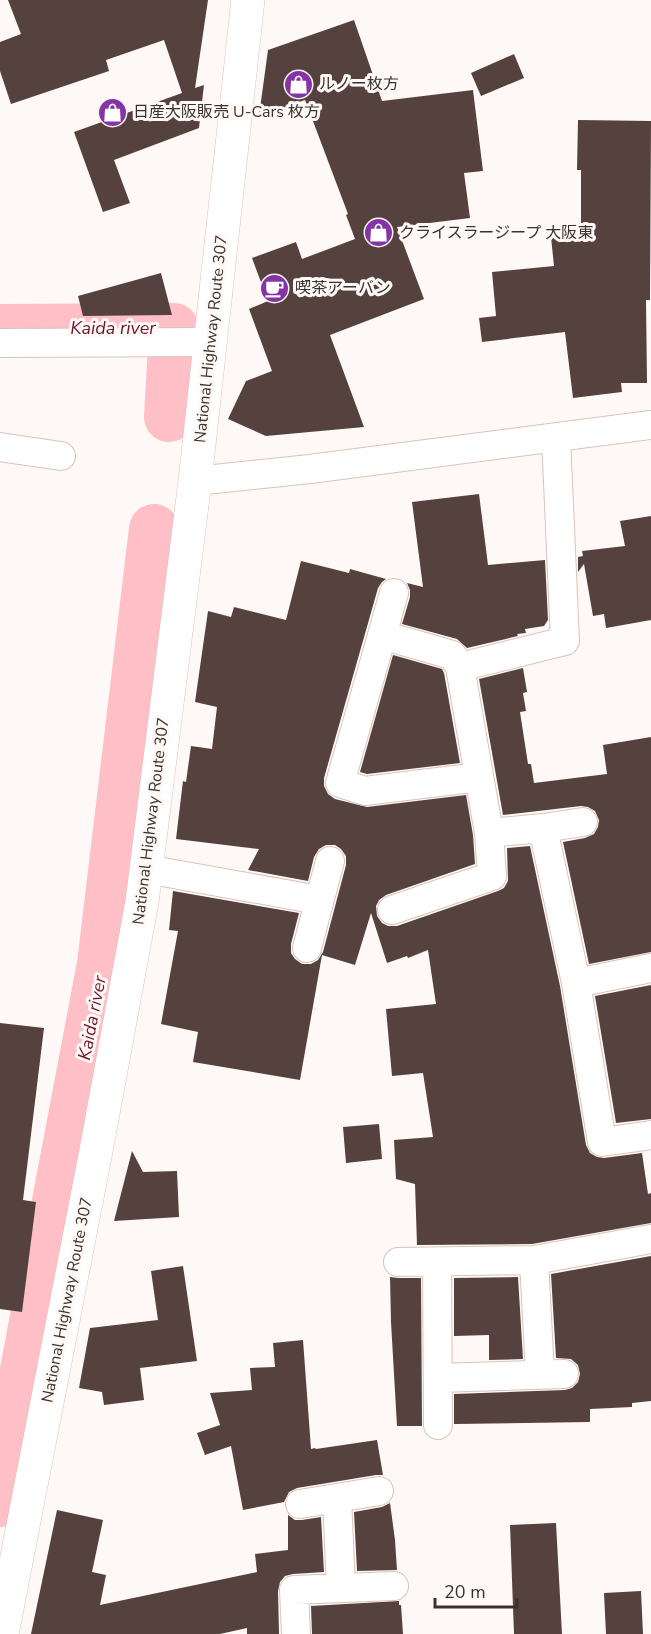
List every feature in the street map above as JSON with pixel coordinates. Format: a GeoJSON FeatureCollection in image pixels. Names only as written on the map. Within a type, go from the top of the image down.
{"type":"FeatureCollection","features":[{"type":"Feature","properties":{"kind":"highway","name":"National Highway Route 307"},"geometry":{"type":"LineString","coordinates":[[2,1634],[142,902],[195,482],[186,342],[248,0]]}},
{"type":"Feature","properties":{"kind":"street"},"geometry":{"type":"LineString","coordinates":[[0,343],[186,342]]}},
{"type":"Feature","properties":{"kind":"street"},"geometry":{"type":"LineString","coordinates":[[195,482],[310,470],[651,425]]}},
{"type":"Feature","properties":{"kind":"street"},"geometry":{"type":"LineString","coordinates":[[460,667],[565,641],[556,437]]}},
{"type":"Feature","properties":{"kind":"street"},"geometry":{"type":"LineString","coordinates":[[0,447],[61,456]]}},
{"type":"Feature","properties":{"kind":"street"},"geometry":{"type":"LineString","coordinates":[[394,593],[340,783],[365,791],[479,777]]}},
{"type":"Feature","properties":{"kind":"street"},"geometry":{"type":"LineString","coordinates":[[382,635],[452,655],[460,667],[489,833],[492,876],[392,910]]}},
{"type":"Feature","properties":{"kind":"street"},"geometry":{"type":"LineString","coordinates":[[489,833],[583,822]]}},
{"type":"Feature","properties":{"kind":"street"},"geometry":{"type":"LineString","coordinates":[[543,828],[576,983],[602,1142],[651,1135]]}},
{"type":"Feature","properties":{"kind":"street"},"geometry":{"type":"LineString","coordinates":[[307,948],[330,861]]}},
{"type":"Feature","properties":{"kind":"street"},"geometry":{"type":"LineString","coordinates":[[146,869],[319,900]]}},
{"type":"Feature","properties":{"kind":"street"},"geometry":{"type":"LineString","coordinates":[[576,983],[651,968]]}},
{"type":"Feature","properties":{"kind":"street"},"geometry":{"type":"LineString","coordinates":[[398,1262],[534,1260],[651,1239]]}},
{"type":"Feature","properties":{"kind":"street"},"geometry":{"type":"LineString","coordinates":[[438,1378],[552,1374],[534,1260]]}},
{"type":"Feature","properties":{"kind":"street"},"geometry":{"type":"LineString","coordinates":[[437,1262],[438,1425]]}},
{"type":"Feature","properties":{"kind":"street"},"geometry":{"type":"LineString","coordinates":[[300,1504],[379,1491]]}},
{"type":"Feature","properties":{"kind":"street"},"geometry":{"type":"LineString","coordinates":[[337,1498],[341,1588]]}},
{"type":"Feature","properties":{"kind":"street"},"geometry":{"type":"LineString","coordinates":[[296,1634],[294,1590],[394,1586]]}},
{"type":"Feature","properties":{"kind":"building"},"geometry":{"type":"Polygon","coordinates":[[[8,0],[208,0],[195,88],[204,85],[199,128],[114,160],[130,203],[103,212],[74,132],[182,93],[164,40],[106,60],[109,71],[11,104],[0,71],[0,42],[21,34],[8,0]]]}},
{"type":"Feature","properties":{"kind":"building"},"geometry":{"type":"Polygon","coordinates":[[[354,20],[382,101],[473,90],[483,171],[464,173],[470,218],[397,227],[424,299],[330,335],[364,427],[266,436],[228,419],[246,381],[272,371],[249,309],[268,301],[252,258],[296,242],[302,259],[355,239],[346,215],[348,214],[305,100],[259,116],[268,50],[354,20]]]}},
{"type":"Feature","properties":{"kind":"building"},"geometry":{"type":"Polygon","coordinates":[[[514,54],[524,78],[481,96],[471,73],[514,54]]]}},
{"type":"Feature","properties":{"kind":"building"},"geometry":{"type":"Polygon","coordinates":[[[578,120],[651,121],[650,300],[646,300],[647,383],[621,383],[622,392],[573,398],[565,332],[482,342],[479,318],[496,316],[492,272],[554,266],[551,237],[581,234],[581,170],[577,170],[578,120]]]}},
{"type":"Feature","properties":{"kind":"building"},"geometry":{"type":"Polygon","coordinates":[[[161,273],[172,315],[83,316],[78,296],[161,273]]]}},
{"type":"Feature","properties":{"kind":"building"},"geometry":{"type":"Polygon","coordinates":[[[479,494],[488,565],[545,560],[548,620],[544,626],[525,629],[526,633],[517,634],[518,636],[467,648],[457,639],[402,624],[410,597],[407,583],[423,587],[412,502],[479,494]]]}},
{"type":"Feature","properties":{"kind":"building"},"geometry":{"type":"Polygon","coordinates":[[[651,516],[651,620],[606,628],[604,614],[593,616],[584,564],[578,572],[578,557],[583,556],[582,551],[625,546],[620,521],[651,516]]]}},
{"type":"Feature","properties":{"kind":"building"},"geometry":{"type":"Polygon","coordinates":[[[301,561],[349,573],[350,569],[386,579],[378,588],[324,778],[324,786],[328,794],[335,799],[367,807],[466,795],[475,864],[386,895],[379,900],[376,906],[377,916],[382,923],[388,926],[397,926],[498,891],[504,888],[508,881],[507,848],[530,846],[560,986],[586,1145],[590,1153],[604,1158],[642,1153],[648,1194],[651,1193],[651,1223],[532,1244],[417,1245],[415,1184],[396,1179],[394,1140],[433,1137],[423,1073],[392,1076],[386,1009],[436,1004],[428,950],[387,963],[371,913],[355,965],[322,955],[300,1080],[193,1062],[198,1032],[161,1024],[178,931],[169,930],[173,891],[299,913],[291,953],[302,964],[311,964],[318,960],[323,952],[346,865],[346,856],[341,849],[335,845],[326,845],[319,849],[314,857],[308,881],[248,870],[259,849],[176,839],[183,781],[186,782],[191,746],[212,749],[217,707],[195,702],[208,611],[231,617],[234,607],[286,620],[301,561]]]}},
{"type":"Feature","properties":{"kind":"building"},"geometry":{"type":"Polygon","coordinates":[[[393,655],[442,669],[460,763],[367,774],[360,772],[393,655]]]}},
{"type":"Feature","properties":{"kind":"building"},"geometry":{"type":"Polygon","coordinates":[[[523,668],[527,692],[523,693],[526,711],[520,712],[528,764],[531,764],[534,783],[607,774],[603,745],[651,737],[651,952],[589,964],[563,842],[594,834],[599,820],[595,811],[581,806],[503,815],[479,679],[523,668]]]}},
{"type":"Feature","properties":{"kind":"building"},"geometry":{"type":"Polygon","coordinates":[[[651,985],[651,1119],[616,1123],[595,996],[651,985]]]}},
{"type":"Feature","properties":{"kind":"building"},"geometry":{"type":"Polygon","coordinates":[[[0,1023],[44,1028],[23,1200],[36,1202],[22,1312],[0,1309],[0,1023]]]}},
{"type":"Feature","properties":{"kind":"building"},"geometry":{"type":"Polygon","coordinates":[[[379,1124],[382,1159],[346,1163],[343,1127],[379,1124]]]}},
{"type":"Feature","properties":{"kind":"building"},"geometry":{"type":"Polygon","coordinates":[[[132,1151],[143,1172],[177,1171],[179,1217],[114,1221],[132,1151]]]}},
{"type":"Feature","properties":{"kind":"building"},"geometry":{"type":"Polygon","coordinates":[[[651,1256],[651,1401],[632,1403],[632,1407],[590,1409],[590,1422],[454,1424],[454,1394],[565,1390],[572,1388],[578,1382],[580,1374],[578,1365],[571,1359],[556,1358],[551,1274],[651,1256]]]}},
{"type":"Feature","properties":{"kind":"building"},"geometry":{"type":"Polygon","coordinates":[[[183,1266],[197,1361],[140,1368],[144,1400],[104,1405],[102,1392],[79,1388],[90,1328],[158,1320],[151,1271],[183,1266]]]}},
{"type":"Feature","properties":{"kind":"building"},"geometry":{"type":"Polygon","coordinates":[[[390,1277],[421,1278],[422,1426],[397,1426],[390,1277]]]}},
{"type":"Feature","properties":{"kind":"building"},"geometry":{"type":"Polygon","coordinates":[[[518,1277],[523,1359],[489,1360],[489,1335],[454,1336],[454,1278],[518,1277]]]}},
{"type":"Feature","properties":{"kind":"building"},"geometry":{"type":"Polygon","coordinates":[[[303,1340],[311,1449],[377,1440],[383,1475],[297,1488],[289,1492],[284,1502],[243,1510],[231,1446],[205,1455],[197,1433],[220,1425],[210,1393],[252,1390],[250,1368],[275,1367],[273,1343],[303,1340]]]}},
{"type":"Feature","properties":{"kind":"building"},"geometry":{"type":"Polygon","coordinates":[[[390,1503],[397,1570],[357,1571],[354,1512],[382,1507],[390,1503]]]}},
{"type":"Feature","properties":{"kind":"building"},"geometry":{"type":"Polygon","coordinates":[[[57,1510],[103,1520],[92,1572],[106,1575],[100,1605],[257,1572],[255,1554],[288,1550],[288,1515],[295,1520],[321,1517],[324,1572],[293,1574],[285,1576],[280,1582],[278,1591],[279,1634],[247,1634],[247,1628],[220,1634],[31,1634],[57,1510]]]}},
{"type":"Feature","properties":{"kind":"building"},"geometry":{"type":"Polygon","coordinates":[[[556,1523],[562,1634],[514,1634],[510,1525],[556,1523]]]}},
{"type":"Feature","properties":{"kind":"building"},"geometry":{"type":"Polygon","coordinates":[[[641,1591],[643,1634],[606,1634],[604,1593],[641,1591]]]}},
{"type":"Feature","properties":{"kind":"building"},"geometry":{"type":"Polygon","coordinates":[[[399,1601],[403,1634],[312,1634],[311,1606],[399,1601]]]}},
{"type":"Feature","properties":{"kind":"waterway","name":"Kaida river"},"geometry":{"type":"LineString","coordinates":[[0,329],[174,328],[169,417]]}},
{"type":"Feature","properties":{"kind":"waterway","name":"Kaida river"},"geometry":{"type":"LineString","coordinates":[[0,1502],[102,964],[154,529]]}},
{"type":"Feature","properties":{"kind":"place","name":"ルノー枚方"},"geometry":{"type":"Point","coordinates":[298,84]}},
{"type":"Feature","properties":{"kind":"place","name":"日産大阪販売 U-Cars 枚方"},"geometry":{"type":"Point","coordinates":[112,112]}},
{"type":"Feature","properties":{"kind":"place","name":"クライスラージープ 大阪東"},"geometry":{"type":"Point","coordinates":[378,233]}},
{"type":"Feature","properties":{"kind":"place","name":"喫茶アーバン"},"geometry":{"type":"Point","coordinates":[274,288]}}]}
